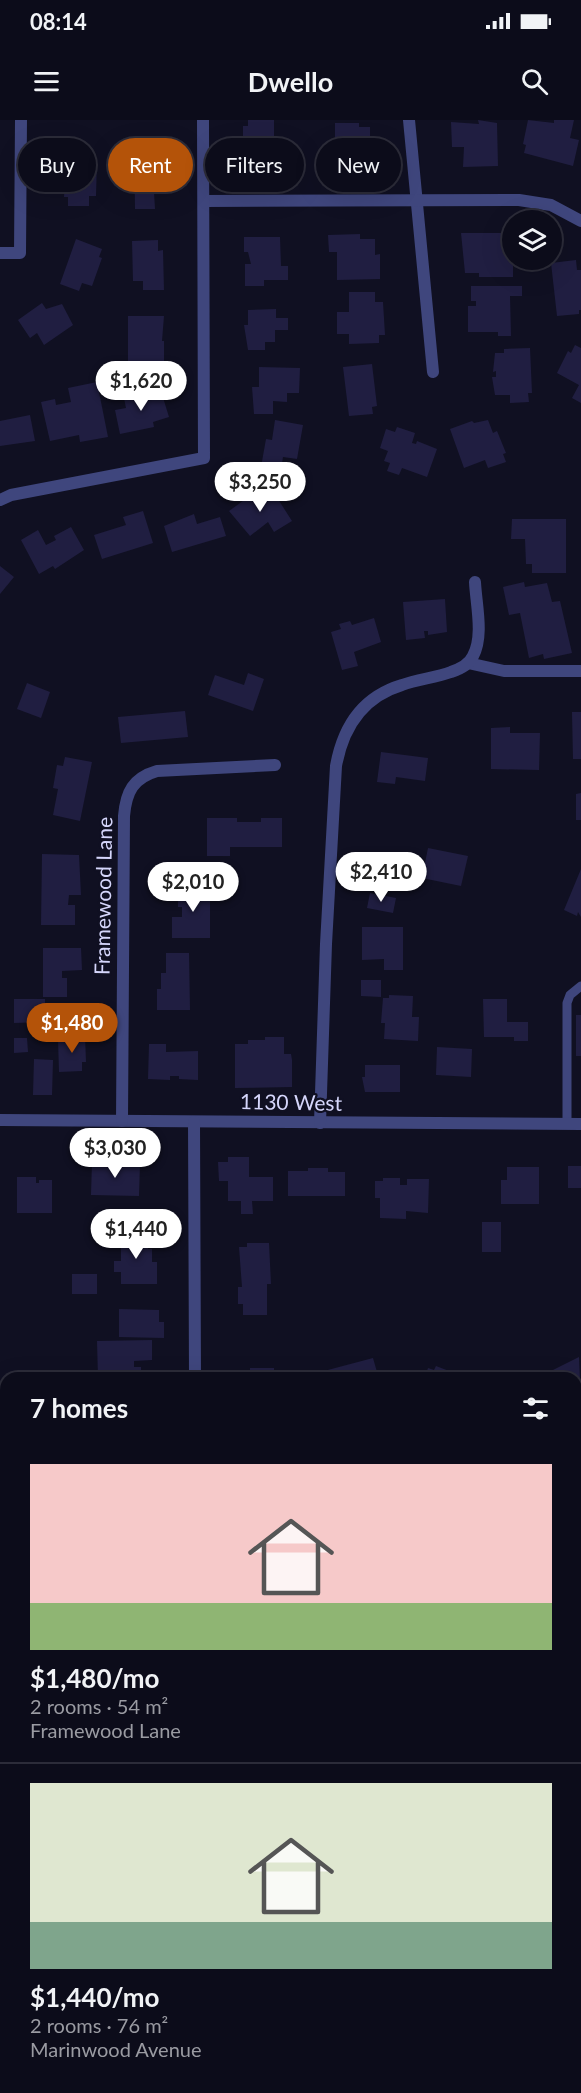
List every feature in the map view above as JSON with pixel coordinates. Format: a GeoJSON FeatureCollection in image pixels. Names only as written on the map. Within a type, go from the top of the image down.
{"type":"FeatureCollection","features":[{"type":"Feature","properties":{"kind":"street"},"geometry":{"type":"LineString","coordinates":[[0,253],[20,253],[21,120]]}},
{"type":"Feature","properties":{"kind":"street"},"geometry":{"type":"LineString","coordinates":[[0,500],[11,495],[204,458],[203,120]]}},
{"type":"Feature","properties":{"kind":"street"},"geometry":{"type":"LineString","coordinates":[[409,120],[433,372]]}},
{"type":"Feature","properties":{"kind":"street"},"geometry":{"type":"LineString","coordinates":[[204,201],[519,200],[551,205],[581,221]]}},
{"type":"Feature","properties":{"kind":"street"},"geometry":{"type":"LineString","coordinates":[[321,1124],[326,944],[335,784],[341,744],[352,721],[368,702],[389,689],[444,675],[468,663],[474,656],[477,638],[475,582]]}},
{"type":"Feature","properties":{"kind":"street"},"geometry":{"type":"LineString","coordinates":[[468,663],[504,671],[581,671]]}},
{"type":"Feature","properties":{"kind":"street","name":"Framewood Lane"},"geometry":{"type":"LineString","coordinates":[[122,1121],[123,825],[125,801],[131,786],[146,774],[157,771],[275,765]]}},
{"type":"Feature","properties":{"kind":"street","name":"1130 West"},"geometry":{"type":"LineString","coordinates":[[0,1120],[581,1124]]}},
{"type":"Feature","properties":{"kind":"street"},"geometry":{"type":"LineString","coordinates":[[194,1122],[195,1372]]}},
{"type":"Feature","properties":{"kind":"lane"},"geometry":{"type":"LineString","coordinates":[[567,1124],[567,1003],[570,995],[581,986]]}},
{"type":"Feature","properties":{"kind":"building"},"geometry":{"type":"Polygon","coordinates":[[[248,120],[274,120],[274,138],[247,138],[243,136],[243,126],[248,126],[248,120]]]}},
{"type":"Feature","properties":{"kind":"building"},"geometry":{"type":"Polygon","coordinates":[[[478,120],[497,123],[498,166],[463,167],[464,147],[452,147],[451,122],[479,124],[478,120]]]}},
{"type":"Feature","properties":{"kind":"building"},"geometry":{"type":"Polygon","coordinates":[[[528,120],[554,123],[554,120],[574,120],[570,138],[579,140],[573,166],[524,153],[526,145],[523,144],[528,120]]]}},
{"type":"Feature","properties":{"kind":"building"},"geometry":{"type":"Polygon","coordinates":[[[335,123],[359,123],[359,127],[370,127],[370,138],[335,138],[335,123]]]}},
{"type":"Feature","properties":{"kind":"building"},"geometry":{"type":"Polygon","coordinates":[[[97,160],[96,196],[89,196],[89,206],[68,206],[68,197],[64,197],[64,192],[96,192],[97,160]]]}},
{"type":"Feature","properties":{"kind":"building"},"geometry":{"type":"Polygon","coordinates":[[[135,192],[154,192],[155,209],[135,209],[135,192]]]}},
{"type":"Feature","properties":{"kind":"building"},"geometry":{"type":"Polygon","coordinates":[[[461,233],[502,233],[502,270],[513,270],[513,277],[479,277],[479,273],[465,273],[461,233]]]}},
{"type":"Feature","properties":{"kind":"building"},"geometry":{"type":"Polygon","coordinates":[[[360,234],[360,239],[375,239],[375,255],[380,254],[380,279],[337,280],[337,252],[329,252],[328,235],[360,234]]]}},
{"type":"Feature","properties":{"kind":"building"},"geometry":{"type":"Polygon","coordinates":[[[244,237],[280,237],[281,266],[288,266],[288,280],[264,280],[264,286],[245,286],[245,264],[251,264],[248,252],[244,252],[244,237]]]}},
{"type":"Feature","properties":{"kind":"building"},"geometry":{"type":"Polygon","coordinates":[[[76,239],[102,249],[99,257],[102,258],[92,286],[82,283],[79,291],[60,284],[76,239]]]}},
{"type":"Feature","properties":{"kind":"building"},"geometry":{"type":"Polygon","coordinates":[[[158,240],[158,251],[163,250],[164,290],[143,290],[143,281],[133,281],[132,241],[158,240]]]}},
{"type":"Feature","properties":{"kind":"building"},"geometry":{"type":"Polygon","coordinates":[[[576,260],[577,270],[581,270],[581,310],[579,314],[557,316],[552,270],[562,270],[562,262],[576,260]]]}},
{"type":"Feature","properties":{"kind":"building"},"geometry":{"type":"Polygon","coordinates":[[[471,286],[522,286],[522,296],[510,296],[511,336],[498,336],[498,332],[468,332],[468,306],[476,306],[476,301],[471,301],[471,286]]]}},
{"type":"Feature","properties":{"kind":"building"},"geometry":{"type":"Polygon","coordinates":[[[349,292],[375,292],[375,302],[383,302],[385,335],[379,335],[379,343],[349,344],[349,334],[337,334],[337,312],[349,312],[349,292]]]}},
{"type":"Feature","properties":{"kind":"building"},"geometry":{"type":"Polygon","coordinates":[[[42,303],[46,309],[62,304],[73,325],[44,345],[37,333],[30,338],[18,320],[42,303]]]}},
{"type":"Feature","properties":{"kind":"building"},"geometry":{"type":"Polygon","coordinates":[[[276,309],[276,318],[288,318],[288,330],[275,330],[275,342],[265,342],[265,350],[248,350],[244,325],[248,325],[248,310],[276,309]]]}},
{"type":"Feature","properties":{"kind":"building"},"geometry":{"type":"Polygon","coordinates":[[[128,316],[164,316],[162,341],[164,341],[164,364],[128,365],[128,316]]]}},
{"type":"Feature","properties":{"kind":"building"},"geometry":{"type":"Polygon","coordinates":[[[575,345],[581,348],[581,403],[572,398],[579,385],[557,373],[568,351],[571,353],[575,345]]]}},
{"type":"Feature","properties":{"kind":"building"},"geometry":{"type":"Polygon","coordinates":[[[530,348],[532,393],[528,393],[529,402],[510,403],[510,395],[495,395],[492,377],[496,377],[496,371],[493,372],[495,353],[504,353],[504,349],[530,348]]]}},
{"type":"Feature","properties":{"kind":"building"},"geometry":{"type":"Polygon","coordinates":[[[372,364],[377,406],[372,407],[373,414],[349,416],[343,367],[372,364]]]}},
{"type":"Feature","properties":{"kind":"building"},"geometry":{"type":"Polygon","coordinates":[[[259,367],[300,368],[299,393],[287,393],[287,402],[273,401],[273,414],[254,414],[252,387],[259,387],[259,367]]]}},
{"type":"Feature","properties":{"kind":"building"},"geometry":{"type":"Polygon","coordinates":[[[97,382],[108,437],[80,442],[79,435],[50,441],[41,402],[55,399],[56,405],[71,402],[68,388],[97,382]]]}},
{"type":"Feature","properties":{"kind":"building"},"geometry":{"type":"Polygon","coordinates":[[[161,391],[169,417],[153,422],[154,427],[120,434],[115,410],[126,408],[124,398],[161,391]]]}},
{"type":"Feature","properties":{"kind":"building"},"geometry":{"type":"Polygon","coordinates":[[[30,415],[35,441],[0,446],[0,421],[30,415]]]}},
{"type":"Feature","properties":{"kind":"building"},"geometry":{"type":"Polygon","coordinates":[[[275,420],[303,425],[297,459],[283,457],[281,470],[261,467],[266,439],[272,440],[275,420]]]}},
{"type":"Feature","properties":{"kind":"building"},"geometry":{"type":"Polygon","coordinates":[[[488,420],[493,433],[497,431],[506,453],[503,454],[506,462],[488,468],[485,460],[464,468],[450,429],[472,421],[474,423],[488,420]]]}},
{"type":"Feature","properties":{"kind":"building"},"geometry":{"type":"Polygon","coordinates":[[[397,427],[415,433],[412,443],[416,444],[417,441],[437,449],[427,477],[402,468],[399,475],[387,471],[390,463],[384,461],[388,451],[380,448],[386,429],[395,432],[397,427]]]}},
{"type":"Feature","properties":{"kind":"building"},"geometry":{"type":"Polygon","coordinates":[[[261,488],[269,501],[276,496],[292,521],[274,532],[268,522],[250,536],[229,511],[261,488]]]}},
{"type":"Feature","properties":{"kind":"building"},"geometry":{"type":"Polygon","coordinates":[[[143,511],[153,543],[102,559],[94,535],[126,525],[123,517],[143,511]]]}},
{"type":"Feature","properties":{"kind":"building"},"geometry":{"type":"Polygon","coordinates":[[[194,514],[197,524],[220,517],[226,536],[172,552],[164,526],[194,514]]]}},
{"type":"Feature","properties":{"kind":"building"},"geometry":{"type":"Polygon","coordinates":[[[512,519],[566,519],[566,573],[532,573],[532,564],[526,564],[525,539],[511,539],[512,519]]]}},
{"type":"Feature","properties":{"kind":"building"},"geometry":{"type":"Polygon","coordinates":[[[71,527],[84,550],[55,569],[53,566],[39,574],[21,540],[38,530],[46,545],[56,540],[54,536],[71,527]]]}},
{"type":"Feature","properties":{"kind":"building"},"geometry":{"type":"Polygon","coordinates":[[[0,566],[14,577],[0,594],[0,566]]]}},
{"type":"Feature","properties":{"kind":"building"},"geometry":{"type":"Polygon","coordinates":[[[524,582],[525,587],[547,583],[552,602],[560,601],[572,653],[544,659],[543,654],[529,658],[520,613],[509,615],[503,587],[524,582]]]}},
{"type":"Feature","properties":{"kind":"building"},"geometry":{"type":"Polygon","coordinates":[[[445,599],[447,632],[428,635],[428,631],[424,631],[425,638],[406,640],[403,602],[445,599]]]}},
{"type":"Feature","properties":{"kind":"building"},"geometry":{"type":"Polygon","coordinates":[[[374,618],[381,642],[354,652],[358,666],[342,670],[331,632],[341,629],[339,624],[350,621],[352,625],[374,618]]]}},
{"type":"Feature","properties":{"kind":"building"},"geometry":{"type":"Polygon","coordinates":[[[248,673],[264,679],[253,711],[208,695],[215,675],[244,685],[248,673]]]}},
{"type":"Feature","properties":{"kind":"building"},"geometry":{"type":"Polygon","coordinates":[[[27,683],[50,692],[41,718],[17,709],[27,683]]]}},
{"type":"Feature","properties":{"kind":"building"},"geometry":{"type":"Polygon","coordinates":[[[185,711],[188,737],[121,743],[118,717],[185,711]]]}},
{"type":"Feature","properties":{"kind":"building"},"geometry":{"type":"Polygon","coordinates":[[[572,712],[581,712],[581,759],[573,759],[572,712]]]}},
{"type":"Feature","properties":{"kind":"building"},"geometry":{"type":"Polygon","coordinates":[[[510,727],[510,733],[540,733],[539,770],[491,769],[491,728],[510,727]]]}},
{"type":"Feature","properties":{"kind":"building"},"geometry":{"type":"Polygon","coordinates":[[[381,752],[428,758],[425,781],[396,777],[395,784],[377,782],[381,752]]]}},
{"type":"Feature","properties":{"kind":"building"},"geometry":{"type":"Polygon","coordinates":[[[65,757],[92,762],[80,821],[53,815],[58,789],[53,788],[57,765],[63,766],[65,757]]]}},
{"type":"Feature","properties":{"kind":"building"},"geometry":{"type":"Polygon","coordinates":[[[581,793],[581,820],[576,820],[576,794],[581,793]]]}},
{"type":"Feature","properties":{"kind":"building"},"geometry":{"type":"Polygon","coordinates":[[[207,818],[237,818],[237,822],[261,822],[261,818],[282,818],[282,847],[230,847],[230,856],[207,856],[207,818]]]}},
{"type":"Feature","properties":{"kind":"building"},"geometry":{"type":"Polygon","coordinates":[[[428,848],[468,856],[461,886],[422,878],[428,848]]]}},
{"type":"Feature","properties":{"kind":"building"},"geometry":{"type":"Polygon","coordinates":[[[42,854],[79,855],[81,895],[69,895],[68,905],[75,905],[75,925],[41,925],[42,854]]]}},
{"type":"Feature","properties":{"kind":"building"},"geometry":{"type":"Polygon","coordinates":[[[581,869],[581,917],[578,912],[577,916],[564,910],[581,869]]]}},
{"type":"Feature","properties":{"kind":"building"},"geometry":{"type":"Polygon","coordinates":[[[178,885],[210,885],[210,938],[172,938],[172,917],[182,917],[182,907],[178,907],[178,885]]]}},
{"type":"Feature","properties":{"kind":"building"},"geometry":{"type":"Polygon","coordinates":[[[370,893],[396,898],[393,913],[367,908],[370,893]]]}},
{"type":"Feature","properties":{"kind":"building"},"geometry":{"type":"Polygon","coordinates":[[[362,927],[403,927],[403,970],[384,970],[384,959],[362,960],[362,927]]]}},
{"type":"Feature","properties":{"kind":"building"},"geometry":{"type":"Polygon","coordinates":[[[43,948],[81,948],[82,970],[62,971],[62,978],[67,978],[67,997],[43,997],[43,948]]]}},
{"type":"Feature","properties":{"kind":"building"},"geometry":{"type":"Polygon","coordinates":[[[166,953],[189,953],[190,1010],[157,1010],[157,989],[161,989],[161,973],[166,973],[166,953]]]}},
{"type":"Feature","properties":{"kind":"building"},"geometry":{"type":"Polygon","coordinates":[[[361,980],[381,980],[381,997],[361,996],[361,980]]]}},
{"type":"Feature","properties":{"kind":"building"},"geometry":{"type":"Polygon","coordinates":[[[389,995],[413,996],[412,1017],[419,1017],[418,1041],[384,1039],[385,1023],[381,1023],[383,998],[389,998],[389,995]]]}},
{"type":"Feature","properties":{"kind":"building"},"geometry":{"type":"Polygon","coordinates":[[[14,999],[45,999],[45,1022],[14,1023],[14,999]]]}},
{"type":"Feature","properties":{"kind":"building"},"geometry":{"type":"Polygon","coordinates":[[[483,999],[507,999],[507,1022],[528,1022],[528,1041],[514,1041],[514,1037],[484,1037],[483,999]]]}},
{"type":"Feature","properties":{"kind":"building"},"geometry":{"type":"Polygon","coordinates":[[[576,1015],[581,1015],[581,1056],[576,1056],[576,1015]]]}},
{"type":"Feature","properties":{"kind":"building"},"geometry":{"type":"Polygon","coordinates":[[[85,1035],[86,1062],[82,1062],[82,1071],[59,1072],[58,1040],[70,1040],[69,1036],[85,1035]]]}},
{"type":"Feature","properties":{"kind":"building"},"geometry":{"type":"Polygon","coordinates":[[[265,1037],[284,1037],[284,1054],[291,1054],[292,1060],[292,1087],[235,1088],[235,1044],[248,1044],[248,1040],[265,1040],[265,1037]]]}},
{"type":"Feature","properties":{"kind":"building"},"geometry":{"type":"Polygon","coordinates":[[[14,1038],[27,1038],[28,1052],[14,1053],[14,1038]]]}},
{"type":"Feature","properties":{"kind":"building"},"geometry":{"type":"Polygon","coordinates":[[[149,1044],[166,1044],[166,1052],[198,1051],[198,1080],[179,1079],[179,1076],[170,1076],[170,1080],[148,1079],[149,1044]]]}},
{"type":"Feature","properties":{"kind":"building"},"geometry":{"type":"Polygon","coordinates":[[[437,1047],[472,1049],[471,1077],[436,1075],[437,1047]]]}},
{"type":"Feature","properties":{"kind":"building"},"geometry":{"type":"Polygon","coordinates":[[[34,1059],[53,1060],[52,1095],[33,1095],[34,1059]]]}},
{"type":"Feature","properties":{"kind":"building"},"geometry":{"type":"Polygon","coordinates":[[[365,1065],[400,1065],[400,1092],[365,1092],[362,1077],[365,1077],[365,1065]]]}},
{"type":"Feature","properties":{"kind":"building"},"geometry":{"type":"Polygon","coordinates":[[[228,1157],[249,1157],[249,1177],[273,1177],[273,1201],[252,1201],[253,1214],[241,1214],[241,1201],[228,1201],[228,1181],[219,1181],[218,1162],[228,1162],[228,1157]]]}},
{"type":"Feature","properties":{"kind":"building"},"geometry":{"type":"Polygon","coordinates":[[[92,1162],[140,1163],[139,1196],[91,1195],[92,1162]]]}},
{"type":"Feature","properties":{"kind":"building"},"geometry":{"type":"Polygon","coordinates":[[[568,1166],[581,1166],[581,1188],[568,1188],[568,1166]]]}},
{"type":"Feature","properties":{"kind":"building"},"geometry":{"type":"Polygon","coordinates":[[[507,1167],[539,1167],[539,1204],[501,1204],[501,1180],[507,1180],[507,1167]]]}},
{"type":"Feature","properties":{"kind":"building"},"geometry":{"type":"Polygon","coordinates":[[[308,1168],[328,1168],[328,1172],[345,1172],[345,1196],[288,1196],[288,1171],[308,1171],[308,1168]]]}},
{"type":"Feature","properties":{"kind":"building"},"geometry":{"type":"Polygon","coordinates":[[[17,1177],[36,1177],[36,1183],[39,1183],[39,1180],[52,1180],[52,1213],[17,1213],[17,1177]]]}},
{"type":"Feature","properties":{"kind":"building"},"geometry":{"type":"Polygon","coordinates":[[[383,1178],[400,1178],[400,1185],[407,1185],[407,1179],[429,1179],[428,1213],[406,1211],[406,1219],[380,1218],[380,1198],[375,1198],[375,1181],[383,1181],[383,1178]]]}},
{"type":"Feature","properties":{"kind":"building"},"geometry":{"type":"Polygon","coordinates":[[[482,1222],[501,1222],[501,1252],[482,1252],[482,1222]]]}},
{"type":"Feature","properties":{"kind":"building"},"geometry":{"type":"Polygon","coordinates":[[[121,1232],[148,1232],[148,1249],[152,1249],[152,1262],[157,1262],[157,1284],[121,1284],[121,1272],[114,1272],[114,1261],[121,1261],[121,1232]]]}},
{"type":"Feature","properties":{"kind":"building"},"geometry":{"type":"Polygon","coordinates":[[[247,1243],[269,1243],[271,1284],[267,1284],[267,1315],[243,1315],[243,1304],[238,1304],[238,1287],[242,1287],[239,1247],[247,1247],[247,1243]]]}},
{"type":"Feature","properties":{"kind":"building"},"geometry":{"type":"Polygon","coordinates":[[[72,1274],[97,1274],[97,1294],[72,1294],[72,1274]]]}},
{"type":"Feature","properties":{"kind":"building"},"geometry":{"type":"Polygon","coordinates":[[[119,1309],[159,1310],[159,1322],[164,1322],[164,1338],[119,1337],[119,1309]]]}},
{"type":"Feature","properties":{"kind":"building"},"geometry":{"type":"Polygon","coordinates":[[[152,1340],[152,1360],[134,1361],[134,1367],[141,1367],[141,1372],[98,1372],[97,1341],[152,1340]]]}},
{"type":"Feature","properties":{"kind":"building"},"geometry":{"type":"Polygon","coordinates":[[[579,1357],[580,1372],[549,1372],[579,1357]]]}},
{"type":"Feature","properties":{"kind":"building"},"geometry":{"type":"Polygon","coordinates":[[[373,1358],[377,1372],[324,1372],[373,1358]]]}},
{"type":"Feature","properties":{"kind":"building"},"geometry":{"type":"Polygon","coordinates":[[[436,1366],[452,1372],[427,1372],[428,1368],[434,1370],[436,1366]]]}},
{"type":"Feature","properties":{"kind":"building"},"geometry":{"type":"Polygon","coordinates":[[[250,1368],[274,1368],[274,1372],[250,1372],[250,1368]]]}}]}
